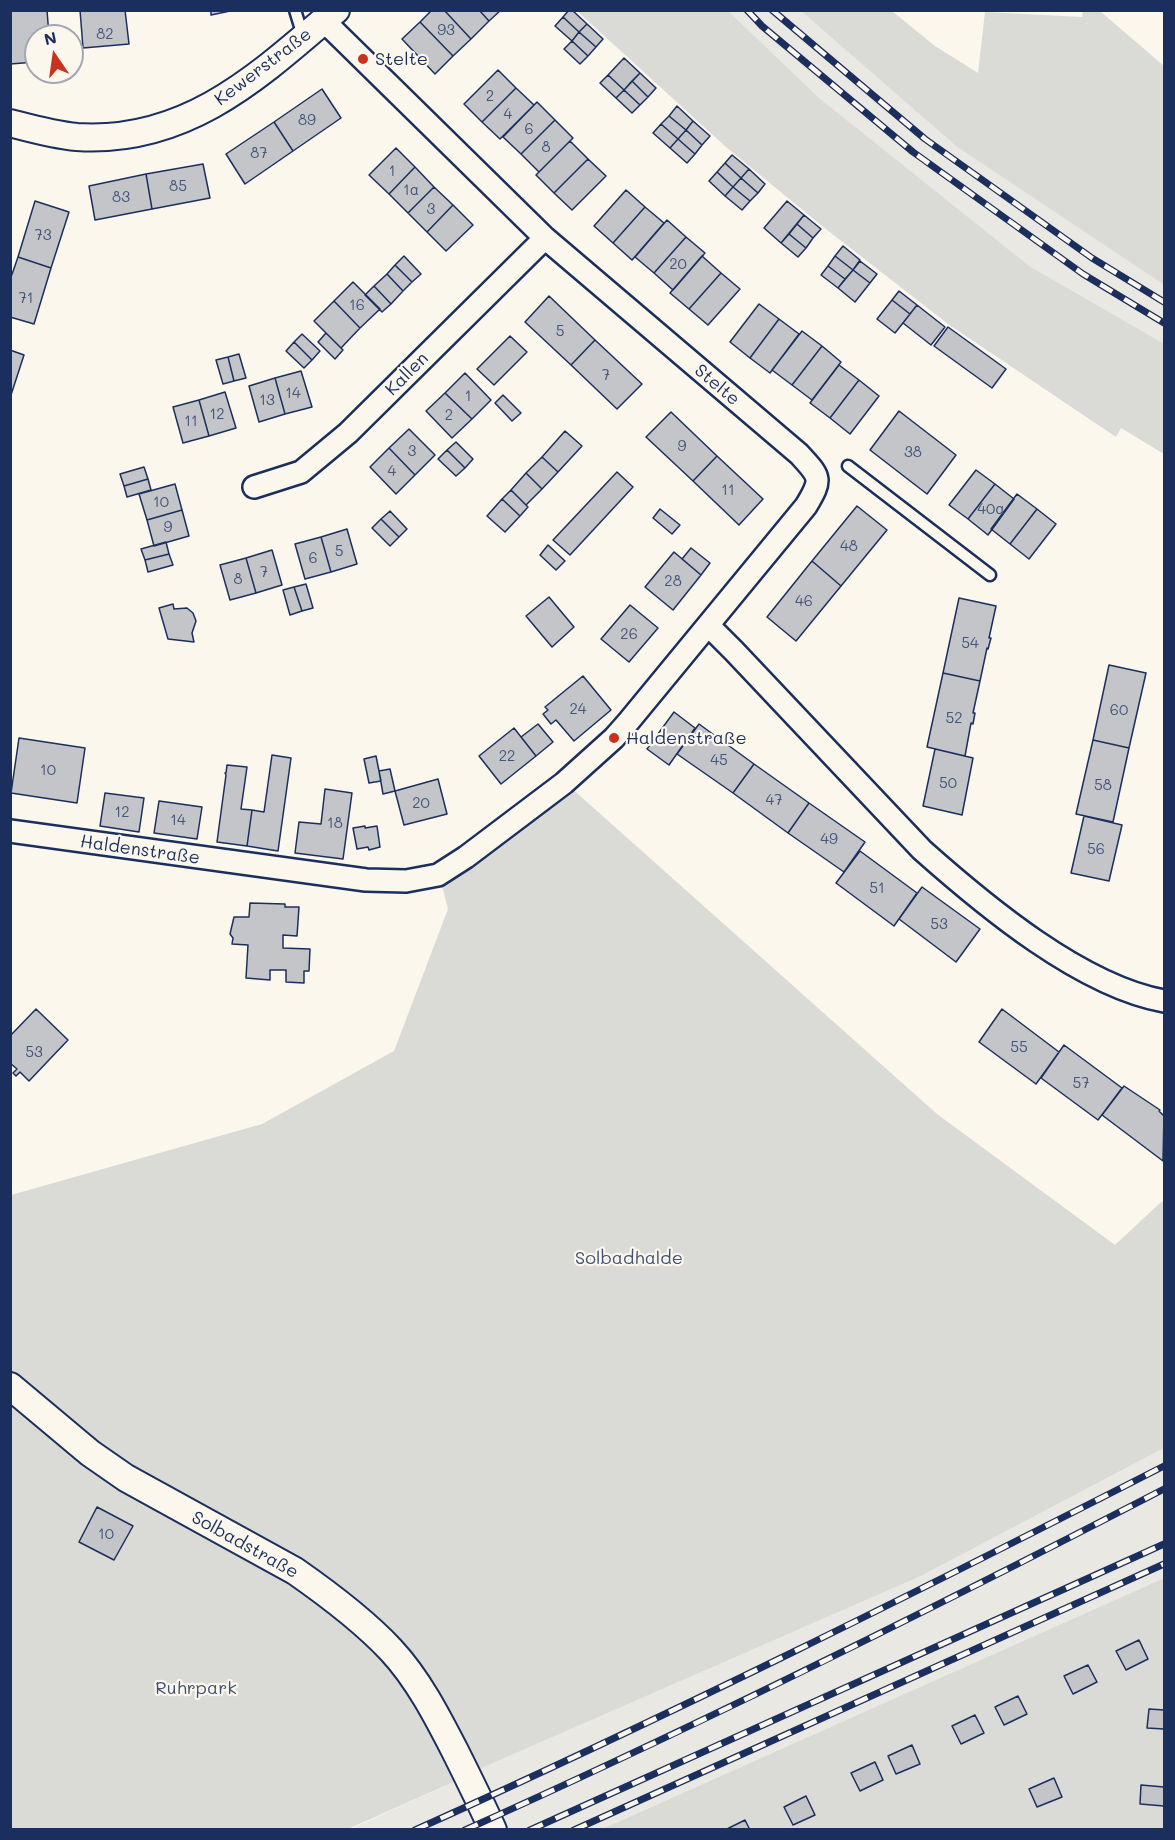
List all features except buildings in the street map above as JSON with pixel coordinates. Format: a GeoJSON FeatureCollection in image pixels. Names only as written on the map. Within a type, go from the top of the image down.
{"type":"FeatureCollection","features":[{"type":"Feature","properties":{"kind":"street","name":"Kewerstraße"},"geometry":{"type":"LineString","coordinates":[[10,123],[54,134],[78,137],[149,132],[189,117],[223,100],[248,83],[330,16]]}},
{"type":"Feature","properties":{"kind":"street","name":"Stelte"},"geometry":{"type":"LineString","coordinates":[[330,16],[545,238],[799,454],[812,468],[818,481]]}},
{"type":"Feature","properties":{"kind":"street","name":"Kallen"},"geometry":{"type":"LineString","coordinates":[[254,487],[301,472],[348,432],[545,238]]}},
{"type":"Feature","properties":{"kind":"street","name":"Haldenstraße"},"geometry":{"type":"LineString","coordinates":[[10,831],[366,880],[406,881],[438,875],[513,823],[564,783],[629,721],[806,506],[818,481]]}},
{"type":"Feature","properties":{"kind":"street"},"geometry":{"type":"LineString","coordinates":[[708,625],[914,842],[951,876],[1032,937],[1080,968],[1119,987],[1164,1001]]}},
{"type":"Feature","properties":{"kind":"street","name":"Solbadstraße"},"geometry":{"type":"LineString","coordinates":[[10,1386],[90,1453],[126,1478],[272,1557],[319,1588],[366,1627],[395,1655],[432,1707],[493,1830]]}},
{"type":"Feature","properties":{"kind":"lane"},"geometry":{"type":"LineString","coordinates":[[295,10],[303,38]]}},
{"type":"Feature","properties":{"kind":"lane"},"geometry":{"type":"LineString","coordinates":[[848,466],[990,575]]}},
{"type":"Feature","properties":{"kind":"shaded area"},"geometry":{"type":"Polygon","coordinates":[[[654,11],[801,11],[957,147],[1164,285],[1164,405],[654,11]]]}},
{"type":"Feature","properties":{"kind":"shaded area"},"geometry":{"type":"Polygon","coordinates":[[[1164,1448],[1164,1578],[602,1829],[495,1829],[468,1774],[921,1576],[1164,1448]]]}},
{"type":"Feature","properties":{"kind":"shaded area"},"geometry":{"type":"Polygon","coordinates":[[[460,1779],[484,1830],[348,1830],[460,1779]]]}},
{"type":"Feature","properties":{"kind":"green space"},"geometry":{"type":"Polygon","coordinates":[[[577,11],[728,11],[820,99],[1029,266],[1164,344],[1164,454],[1121,428],[1116,437],[948,324],[822,226],[726,147],[577,11]]]}},
{"type":"Feature","properties":{"kind":"green space"},"geometry":{"type":"Polygon","coordinates":[[[801,11],[892,11],[935,46],[978,73],[985,12],[1082,17],[1083,11],[1100,11],[1164,66],[1164,285],[957,147],[801,11]]]}},
{"type":"Feature","properties":{"kind":"green space","name":"Solbadhalde"},"geometry":{"type":"Polygon","coordinates":[[[569,786],[937,1114],[1115,1245],[1164,1201],[1164,1448],[921,1576],[468,1774],[371,1622],[95,1449],[11,1377],[11,1195],[262,1124],[394,1051],[448,909],[439,874],[569,786]]]}},
{"type":"Feature","properties":{"kind":"green space","name":"Ruhrpark"},"geometry":{"type":"Polygon","coordinates":[[[10,1390],[318,1596],[405,1678],[460,1779],[348,1829],[11,1829],[10,1390]]]}},
{"type":"Feature","properties":{"kind":"green space"},"geometry":{"type":"Polygon","coordinates":[[[1164,1578],[1164,1829],[602,1829],[1164,1578]]]}},
{"type":"Feature","properties":{"kind":"railway"},"geometry":{"type":"LineString","coordinates":[[747,10],[762,26],[913,152],[1083,274],[1164,323]]}},
{"type":"Feature","properties":{"kind":"railway"},"geometry":{"type":"LineString","coordinates":[[772,10],[925,139],[1092,258],[1164,302]]}},
{"type":"Feature","properties":{"kind":"railway"},"geometry":{"type":"LineString","coordinates":[[415,1830],[604,1743],[792,1652],[1164,1466]]}},
{"type":"Feature","properties":{"kind":"railway"},"geometry":{"type":"LineString","coordinates":[[465,1830],[642,1749],[817,1664],[1164,1489]]}},
{"type":"Feature","properties":{"kind":"railway"},"geometry":{"type":"LineString","coordinates":[[530,1830],[1164,1544]]}},
{"type":"Feature","properties":{"kind":"railway"},"geometry":{"type":"LineString","coordinates":[[574,1830],[1164,1564]]}},
{"type":"Feature","properties":{"kind":"place","name":"Stelte"},"geometry":{"type":"Point","coordinates":[363,59]}},
{"type":"Feature","properties":{"kind":"place","name":"Haldenstraße"},"geometry":{"type":"Point","coordinates":[614,738]}}]}
